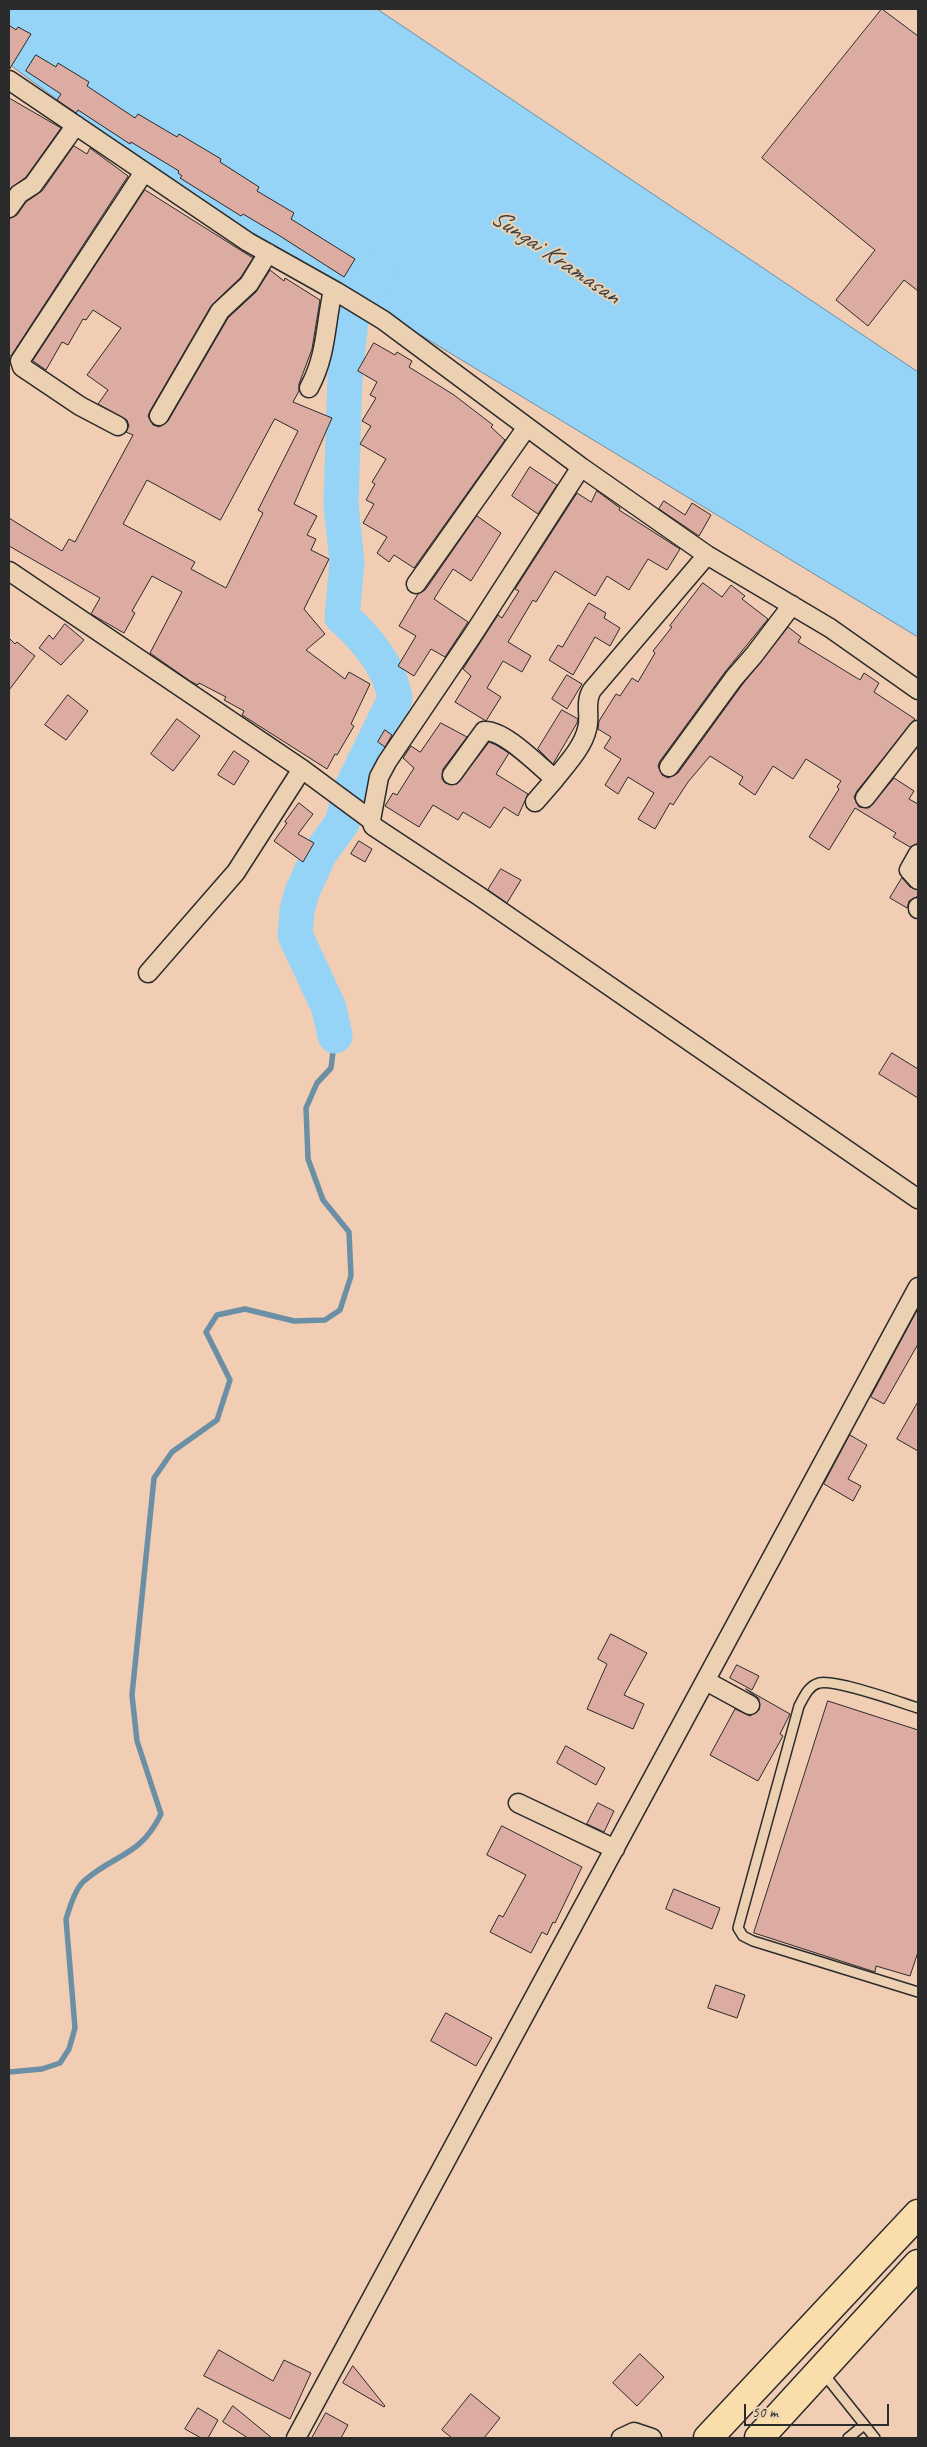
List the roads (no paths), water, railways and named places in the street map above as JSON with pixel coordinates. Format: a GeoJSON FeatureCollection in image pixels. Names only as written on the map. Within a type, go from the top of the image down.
{"type":"FeatureCollection","features":[{"type":"Feature","properties":{"kind":"highway"},"geometry":{"type":"LineString","coordinates":[[708,2438],[918,2214]]}},
{"type":"Feature","properties":{"kind":"highway"},"geometry":{"type":"LineString","coordinates":[[759,2438],[910,2276]]}},
{"type":"Feature","properties":{"kind":"highway"},"geometry":{"type":"LineString","coordinates":[[758,2385],[783,2413]]}},
{"type":"Feature","properties":{"kind":"street"},"geometry":{"type":"LineString","coordinates":[[9,80],[144,172],[268,253],[383,320],[582,467],[707,555],[830,628],[918,690]]}},
{"type":"Feature","properties":{"kind":"street"},"geometry":{"type":"LineString","coordinates":[[9,208],[18,194],[33,185],[76,125]]}},
{"type":"Feature","properties":{"kind":"street"},"geometry":{"type":"LineString","coordinates":[[118,426],[80,406],[22,367],[20,361],[144,172]]}},
{"type":"Feature","properties":{"kind":"street"},"geometry":{"type":"LineString","coordinates":[[159,416],[220,311],[248,284],[268,253]]}},
{"type":"Feature","properties":{"kind":"street"},"geometry":{"type":"LineString","coordinates":[[309,388],[323,356],[328,311],[335,291]]}},
{"type":"Feature","properties":{"kind":"street"},"geometry":{"type":"LineString","coordinates":[[416,584],[527,427]]}},
{"type":"Feature","properties":{"kind":"street"},"geometry":{"type":"LineString","coordinates":[[366,816],[379,777],[387,762],[582,467]]}},
{"type":"Feature","properties":{"kind":"street"},"geometry":{"type":"LineString","coordinates":[[535,802],[555,779],[585,737],[588,726],[587,702],[592,690],[707,555]]}},
{"type":"Feature","properties":{"kind":"street"},"geometry":{"type":"LineString","coordinates":[[9,571],[302,769],[366,816],[382,834],[479,896],[918,1199]]}},
{"type":"Feature","properties":{"kind":"street"},"geometry":{"type":"LineString","coordinates":[[669,767],[734,678],[792,605]]}},
{"type":"Feature","properties":{"kind":"street"},"geometry":{"type":"LineString","coordinates":[[452,775],[477,738],[484,731],[491,730],[501,735],[555,779]]}},
{"type":"Feature","properties":{"kind":"street"},"geometry":{"type":"LineString","coordinates":[[865,798],[918,730]]}},
{"type":"Feature","properties":{"kind":"street"},"geometry":{"type":"LineString","coordinates":[[148,973],[236,872],[302,769]]}},
{"type":"Feature","properties":{"kind":"street"},"geometry":{"type":"LineString","coordinates":[[918,854],[909,870],[918,880]]}},
{"type":"Feature","properties":{"kind":"street"},"geometry":{"type":"LineString","coordinates":[[296,2438],[918,1287]]}},
{"type":"Feature","properties":{"kind":"street"},"geometry":{"type":"LineString","coordinates":[[706,1681],[750,1705]]}},
{"type":"Feature","properties":{"kind":"street"},"geometry":{"type":"LineString","coordinates":[[518,1803],[616,1849]]}},
{"type":"Feature","properties":{"kind":"street"},"geometry":{"type":"LineString","coordinates":[[621,2438],[634,2432],[652,2438]]}},
{"type":"Feature","properties":{"kind":"lane"},"geometry":{"type":"LineString","coordinates":[[918,1708],[834,1683],[819,1683],[807,1691],[799,1706],[738,1928],[744,1936],[753,1941],[918,1992]]}},
{"type":"Feature","properties":{"kind":"lane"},"geometry":{"type":"LineString","coordinates":[[821,2371],[875,2438]]}},
{"type":"Feature","properties":{"kind":"lane"},"geometry":{"type":"LineString","coordinates":[[848,2438],[864,2425]]}},
{"type":"Feature","properties":{"kind":"water","name":"Sungai Kramasan"},"geometry":{"type":"Polygon","coordinates":[[[9,9],[377,9],[918,372],[918,637],[170,183],[9,64],[9,9]]]}},
{"type":"Feature","properties":{"kind":"waterway"},"geometry":{"type":"LineString","coordinates":[[335,1036],[329,1008],[295,935],[297,911],[302,892],[320,853],[342,823],[351,789],[395,699],[393,687],[376,654],[360,634],[342,617],[347,563],[341,504],[345,377],[351,320],[377,271]]}},
{"type":"Feature","properties":{"kind":"waterway"},"geometry":{"type":"LineString","coordinates":[[9,2072],[42,2069],[60,2063],[69,2049],[75,2028],[66,1919],[73,1898],[84,1881],[145,1839],[161,1814],[137,1741],[132,1695],[154,1478],[172,1452],[217,1420],[230,1380],[206,1332],[217,1315],[245,1309],[294,1321],[325,1320],[340,1310],[351,1276],[349,1232],[323,1200],[308,1159],[306,1108],[317,1083],[331,1068],[335,1036]]}}]}
